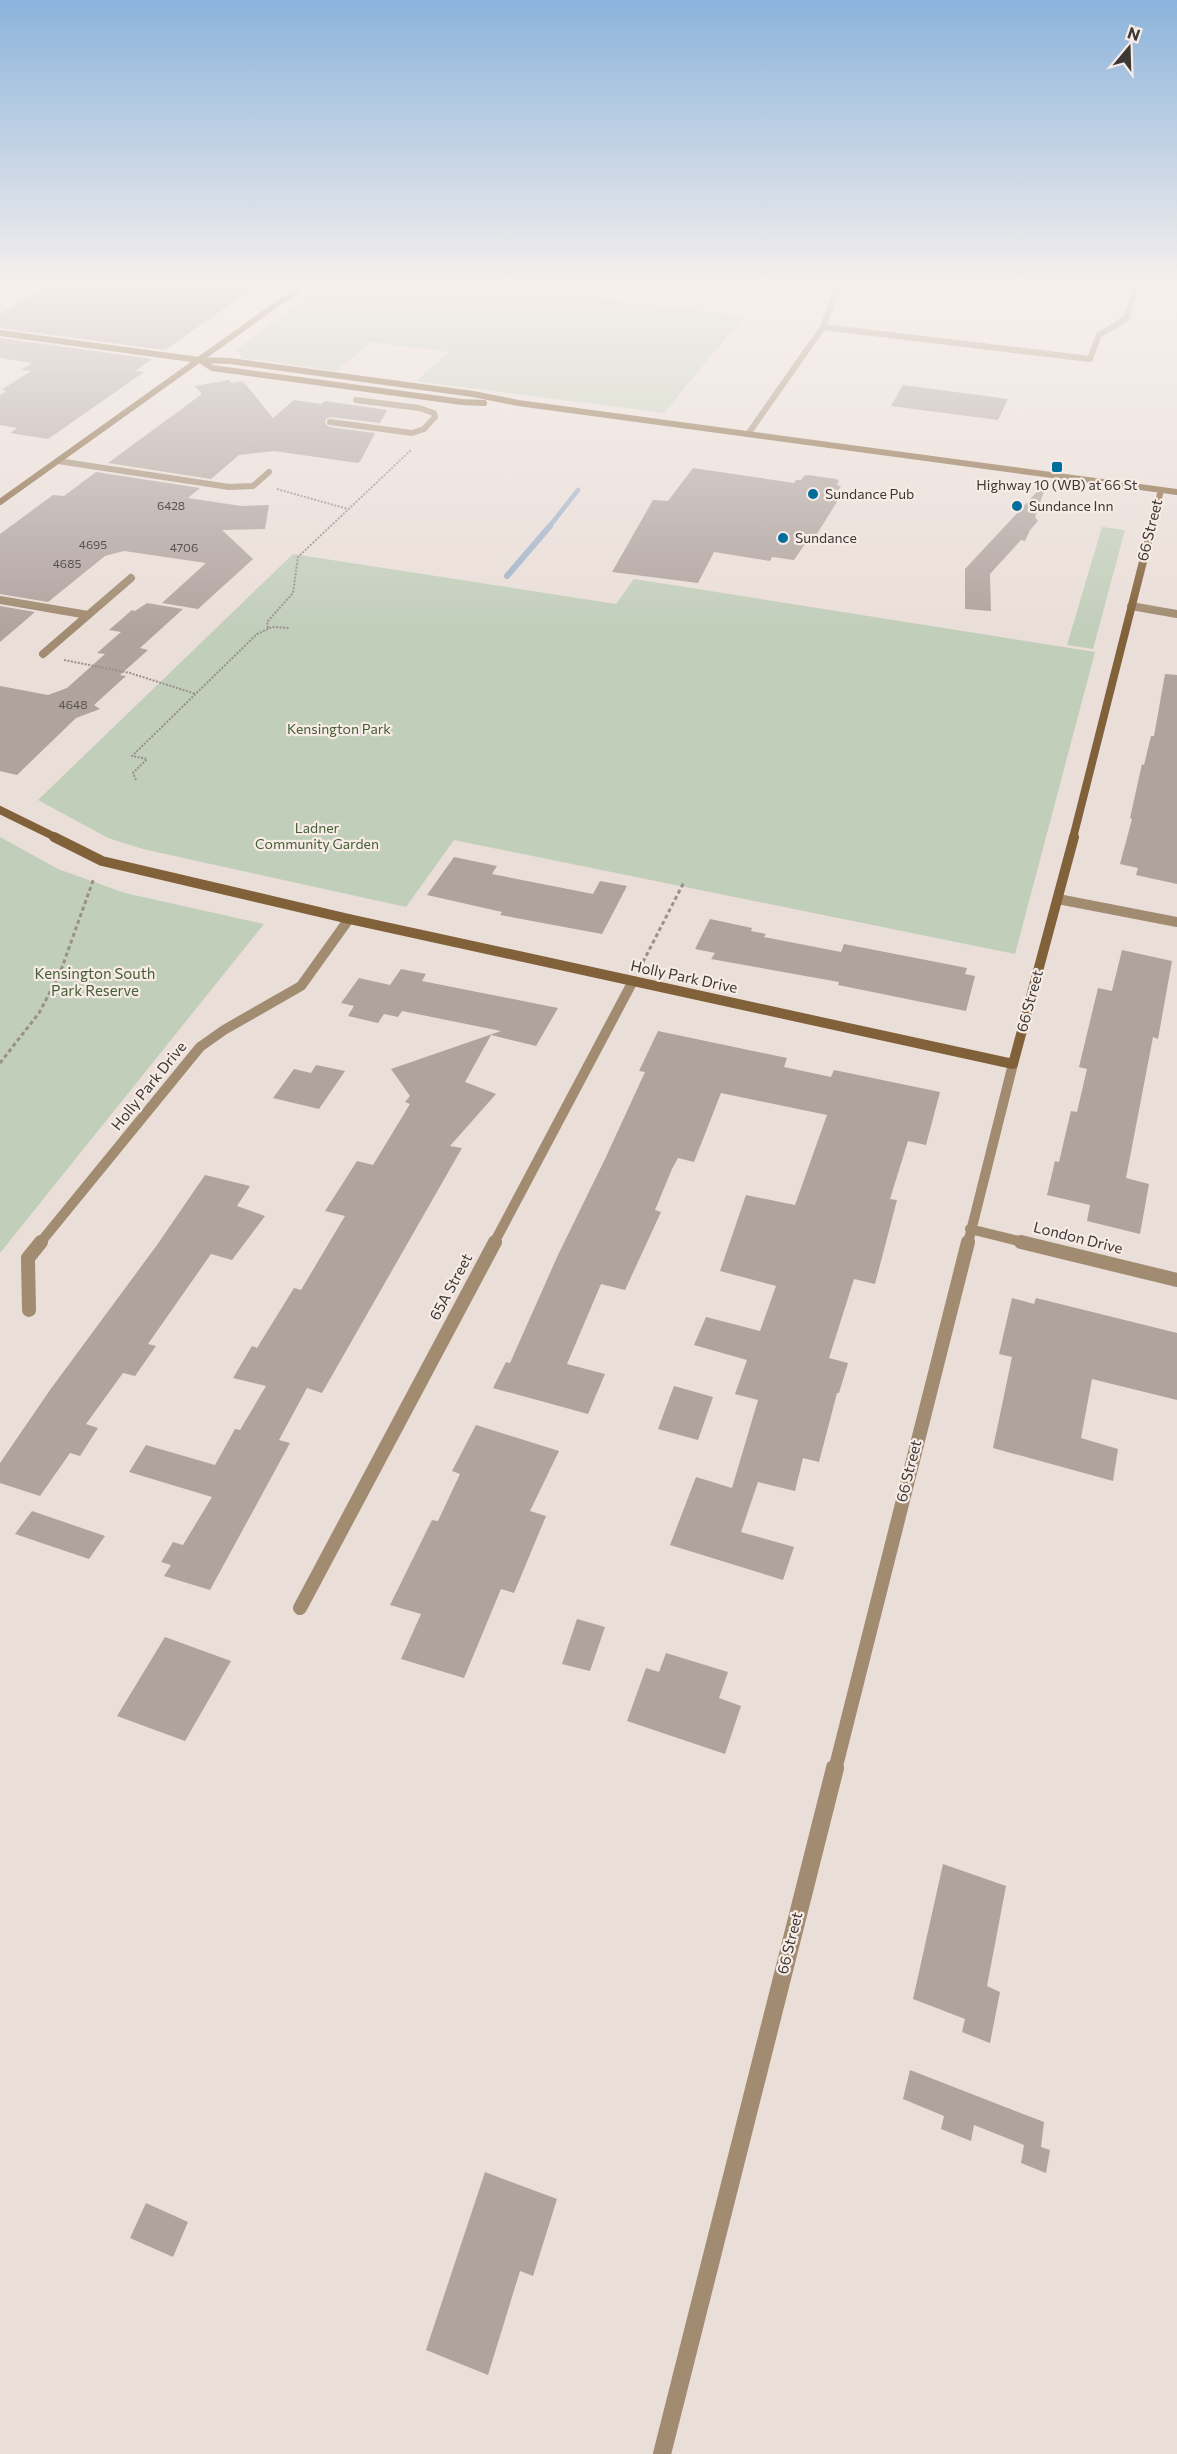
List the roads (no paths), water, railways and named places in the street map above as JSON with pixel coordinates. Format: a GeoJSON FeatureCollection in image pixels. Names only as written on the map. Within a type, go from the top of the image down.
{"type":"FeatureCollection","features":[{"type":"Feature","properties":{"kind":"street"},"geometry":{"type":"LineString","coordinates":[[0,502],[142,402]]}},
{"type":"Feature","properties":{"kind":"street"},"geometry":{"type":"LineString","coordinates":[[330,422],[403,433],[414,429],[429,414],[427,410],[367,402]]}},
{"type":"Feature","properties":{"kind":"street"},"geometry":{"type":"LineString","coordinates":[[458,402],[518,403],[1177,492]]}},
{"type":"Feature","properties":{"kind":"street"},"geometry":{"type":"LineString","coordinates":[[748,434],[771,402]]}},
{"type":"Feature","properties":{"kind":"street"},"geometry":{"type":"LineString","coordinates":[[58,461],[229,487],[253,486],[268,472]]}},
{"type":"Feature","properties":{"kind":"street","name":"66 Street"},"geometry":{"type":"LineString","coordinates":[[662,2454],[970,1229],[1058,899],[1161,490]]}},
{"type":"Feature","properties":{"kind":"street"},"geometry":{"type":"LineString","coordinates":[[43,654],[131,578]]}},
{"type":"Feature","properties":{"kind":"street"},"geometry":{"type":"LineString","coordinates":[[0,600],[88,615]]}},
{"type":"Feature","properties":{"kind":"street"},"geometry":{"type":"LineString","coordinates":[[1131,606],[1177,614]]}},
{"type":"Feature","properties":{"kind":"street","name":"Holly Park Drive"},"geometry":{"type":"LineString","coordinates":[[0,810],[102,861],[349,920],[1013,1064]]}},
{"type":"Feature","properties":{"kind":"street"},"geometry":{"type":"LineString","coordinates":[[1058,899],[1177,922]]}},
{"type":"Feature","properties":{"kind":"street","name":"Holly Park Drive"},"geometry":{"type":"LineString","coordinates":[[29,1310],[28,1258],[200,1047],[224,1030],[301,986],[349,920]]}},
{"type":"Feature","properties":{"kind":"street","name":"65A Street"},"geometry":{"type":"LineString","coordinates":[[300,1608],[633,981]]}},
{"type":"Feature","properties":{"kind":"street","name":"London Drive"},"geometry":{"type":"LineString","coordinates":[[970,1229],[1177,1280]]}},
{"type":"Feature","properties":{"kind":"waterway"},"geometry":{"type":"LineString","coordinates":[[549,527],[578,490]]}},
{"type":"Feature","properties":{"kind":"waterway"},"geometry":{"type":"LineString","coordinates":[[507,576],[550,526]]}},
{"type":"Feature","properties":{"kind":"place","name":"Highway 10 (WB) at 66 St"},"geometry":{"type":"Point","coordinates":[1057,467]}},
{"type":"Feature","properties":{"kind":"place","name":"Sundance Pub"},"geometry":{"type":"Point","coordinates":[813,494]}},
{"type":"Feature","properties":{"kind":"place","name":"Sundance Inn"},"geometry":{"type":"Point","coordinates":[1017,506]}},
{"type":"Feature","properties":{"kind":"place","name":"Sundance"},"geometry":{"type":"Point","coordinates":[783,538]}},
{"type":"Feature","properties":{"kind":"park label","name":"Kensington Park"},"geometry":{"type":"Point","coordinates":[339,729]}},
{"type":"Feature","properties":{"kind":"park label","name":"Ladner Community Garden"},"geometry":{"type":"Point","coordinates":[317,836]}},
{"type":"Feature","properties":{"kind":"park label","name":"Kensington South Park Reserve"},"geometry":{"type":"Point","coordinates":[95,982]}}]}
